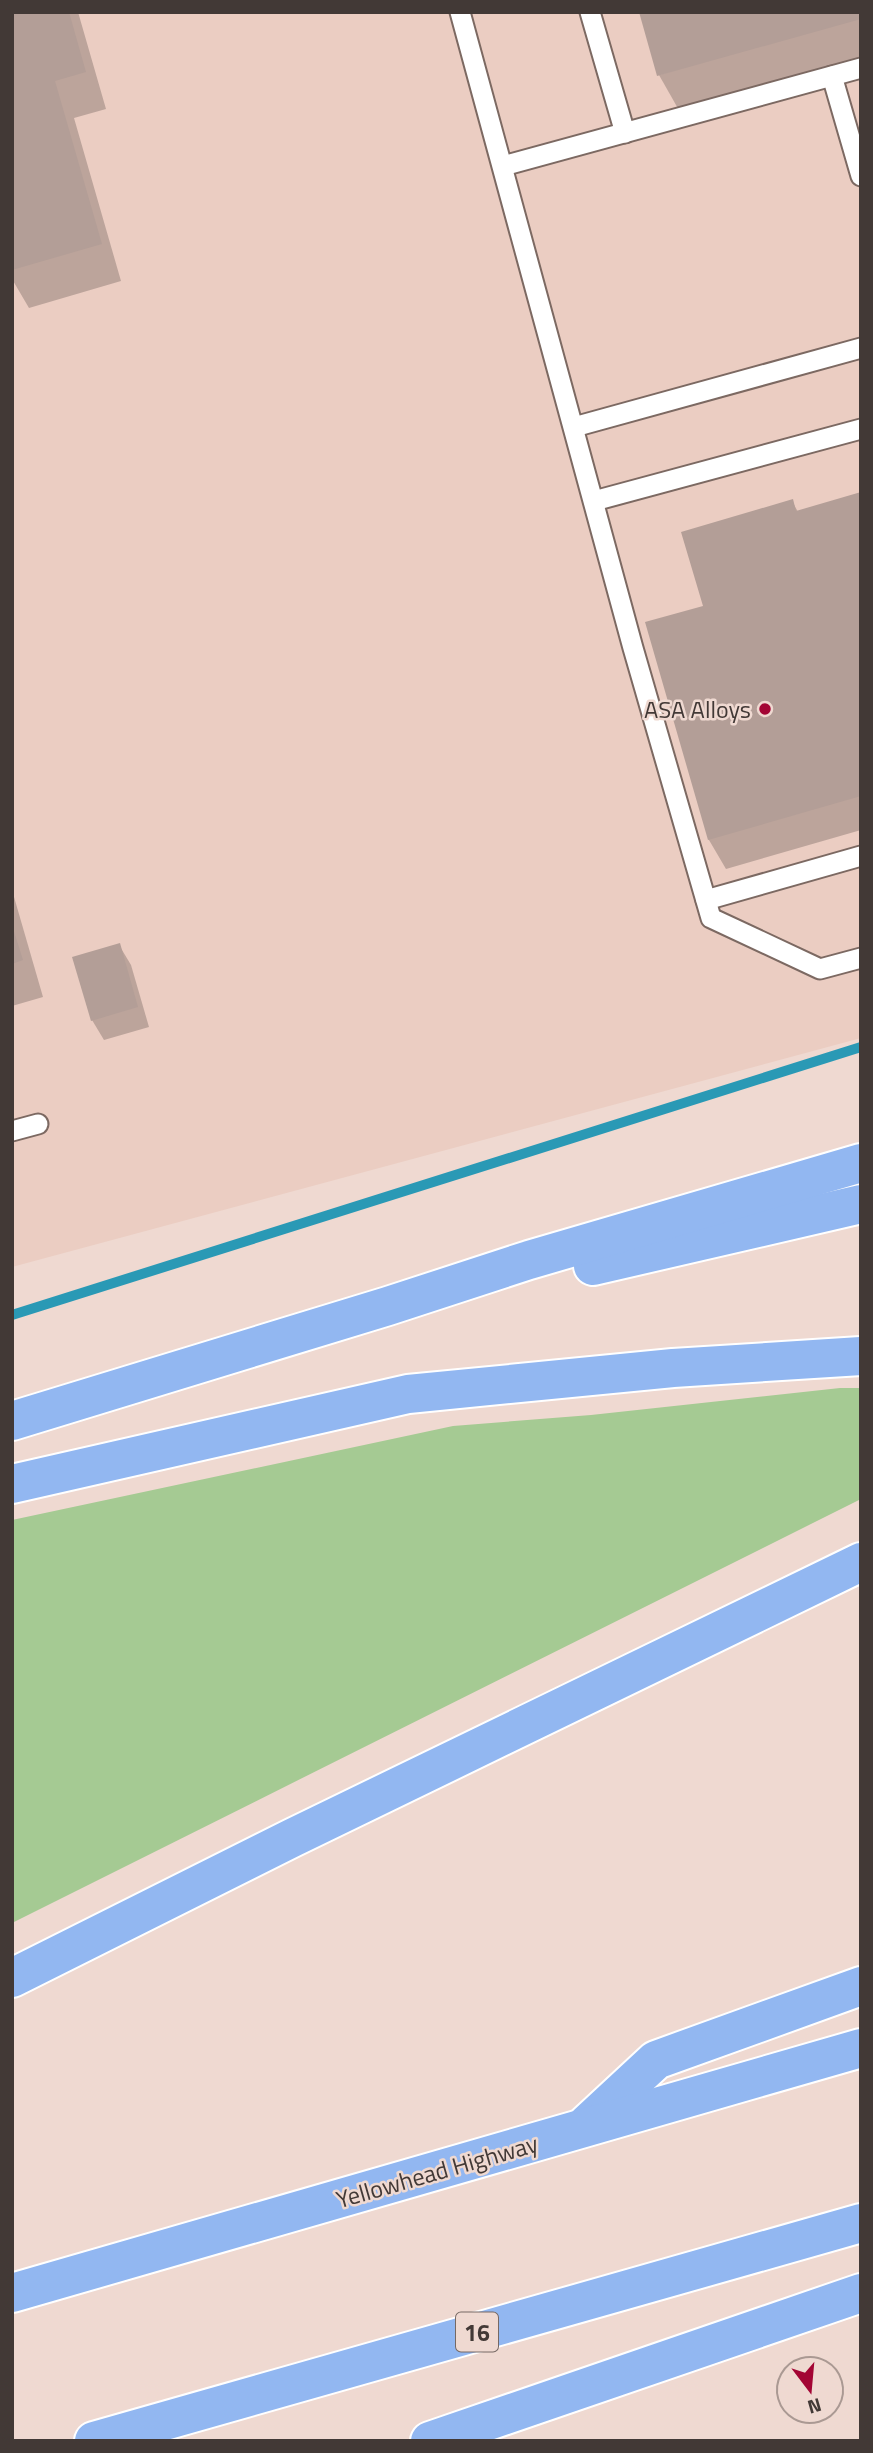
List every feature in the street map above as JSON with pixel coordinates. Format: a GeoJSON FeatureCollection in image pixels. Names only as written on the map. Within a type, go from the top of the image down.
{"type":"FeatureCollection","features":[{"type":"Feature","properties":{"kind":"highway"},"geometry":{"type":"LineString","coordinates":[[12,1421],[529,1260],[861,1163]]}},
{"type":"Feature","properties":{"kind":"highway"},"geometry":{"type":"LineString","coordinates":[[388,1306],[553,1275],[861,1205]]}},
{"type":"Feature","properties":{"kind":"highway"},"geometry":{"type":"LineString","coordinates":[[12,1484],[408,1394],[673,1368],[861,1356]]}},
{"type":"Feature","properties":{"kind":"highway"},"geometry":{"type":"LineString","coordinates":[[12,1978],[304,1832],[861,1562]]}},
{"type":"Feature","properties":{"kind":"highway"},"geometry":{"type":"LineString","coordinates":[[580,2130],[656,2060],[861,1986]]}},
{"type":"Feature","properties":{"kind":"highway","name":"Yellowhead Highway"},"geometry":{"type":"LineString","coordinates":[[12,2293],[861,2048]]}},
{"type":"Feature","properties":{"kind":"highway","name":"16"},"geometry":{"type":"LineString","coordinates":[[94,2441],[861,2223]]}},
{"type":"Feature","properties":{"kind":"highway"},"geometry":{"type":"LineString","coordinates":[[430,2441],[861,2293]]}},
{"type":"Feature","properties":{"kind":"lane"},"geometry":{"type":"LineString","coordinates":[[460,12],[711,918],[820,969],[861,958]]}},
{"type":"Feature","properties":{"kind":"lane"},"geometry":{"type":"LineString","coordinates":[[590,12],[625,133]]}},
{"type":"Feature","properties":{"kind":"lane"},"geometry":{"type":"LineString","coordinates":[[503,166],[861,68]]}},
{"type":"Feature","properties":{"kind":"lane"},"geometry":{"type":"LineString","coordinates":[[832,76],[861,176]]}},
{"type":"Feature","properties":{"kind":"lane"},"geometry":{"type":"LineString","coordinates":[[574,427],[861,348]]}},
{"type":"Feature","properties":{"kind":"lane"},"geometry":{"type":"LineString","coordinates":[[594,502],[861,429]]}},
{"type":"Feature","properties":{"kind":"lane"},"geometry":{"type":"LineString","coordinates":[[706,900],[861,856]]}},
{"type":"Feature","properties":{"kind":"lane"},"geometry":{"type":"LineString","coordinates":[[12,1131],[38,1124]]}},
{"type":"Feature","properties":{"kind":"shaded area"},"geometry":{"type":"Polygon","coordinates":[[[12,12],[861,12],[861,1038],[12,1267],[12,12]]]}},
{"type":"Feature","properties":{"kind":"green space"},"geometry":{"type":"Polygon","coordinates":[[[861,1388],[861,1499],[12,1923],[12,1520],[453,1426],[591,1415],[861,1388]]]}},
{"type":"Feature","properties":{"kind":"building"},"geometry":{"type":"Polygon","coordinates":[[[12,12],[69,12],[86,72],[55,81],[102,244],[12,270],[12,12]]]}},
{"type":"Feature","properties":{"kind":"building"},"geometry":{"type":"Polygon","coordinates":[[[639,12],[861,12],[861,19],[657,76],[639,12]]]}},
{"type":"Feature","properties":{"kind":"building","name":"ASA Alloys"},"geometry":{"type":"Polygon","coordinates":[[[861,492],[861,796],[708,840],[645,622],[703,606],[681,532],[793,499],[796,511],[861,492]]]}},
{"type":"Feature","properties":{"kind":"building"},"geometry":{"type":"Polygon","coordinates":[[[12,925],[23,960],[12,964],[12,925]]]}},
{"type":"Feature","properties":{"kind":"building"},"geometry":{"type":"Polygon","coordinates":[[[120,943],[138,1007],[91,1021],[72,957],[120,943]]]}},
{"type":"Feature","properties":{"kind":"waterway"},"geometry":{"type":"LineString","coordinates":[[12,1315],[861,1047]]}},
{"type":"Feature","properties":{"kind":"place","name":"ASA Alloys"},"geometry":{"type":"Point","coordinates":[765,709]}}]}
